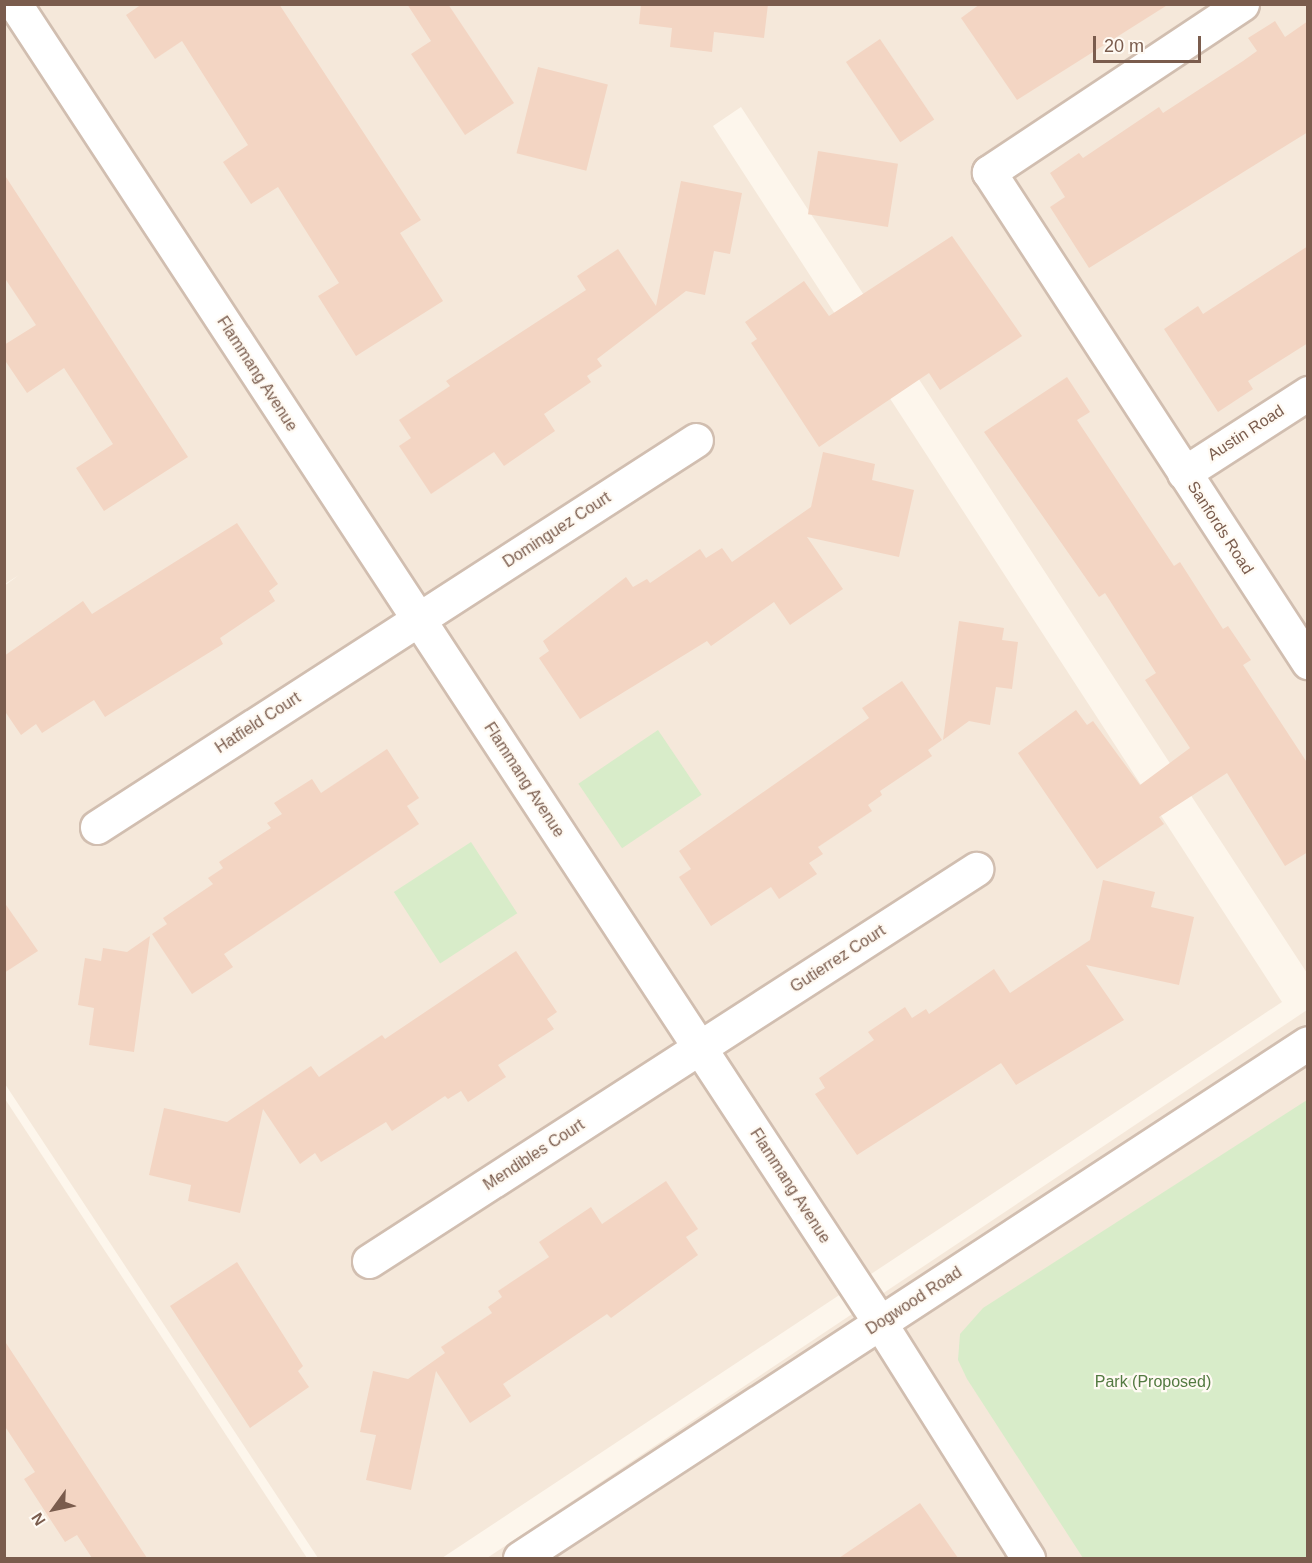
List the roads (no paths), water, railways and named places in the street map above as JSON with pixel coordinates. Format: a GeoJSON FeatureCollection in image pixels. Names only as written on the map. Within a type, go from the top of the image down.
{"type":"FeatureCollection","features":[{"type":"Feature","properties":{"kind":"street","name":"Flammang Avenue"},"geometry":{"type":"LineString","coordinates":[[15,4],[880,1323],[1028,1558]]}},
{"type":"Feature","properties":{"kind":"street","name":"Sanfords Road"},"geometry":{"type":"LineString","coordinates":[[1242,4],[989,172],[1308,663]]}},
{"type":"Feature","properties":{"kind":"street","name":"Austin Road"},"geometry":{"type":"LineString","coordinates":[[1184,473],[1308,393]]}},
{"type":"Feature","properties":{"kind":"street","name":"Dominguez Court"},"geometry":{"type":"LineString","coordinates":[[418,620],[696,440]]}},
{"type":"Feature","properties":{"kind":"street","name":"Hatfield Court"},"geometry":{"type":"LineString","coordinates":[[97,827],[418,620]]}},
{"type":"Feature","properties":{"kind":"street","name":"Gutierrez Court"},"geometry":{"type":"LineString","coordinates":[[699,1048],[976,869]]}},
{"type":"Feature","properties":{"kind":"street","name":"Dogwood Road"},"geometry":{"type":"LineString","coordinates":[[520,1558],[1308,1043]]}},
{"type":"Feature","properties":{"kind":"street","name":"Mendibles Court"},"geometry":{"type":"LineString","coordinates":[[369,1261],[699,1048]]}},
{"type":"Feature","properties":{"kind":"park label","name":"Park (Proposed)"},"geometry":{"type":"Point","coordinates":[1153,1382]}}]}
